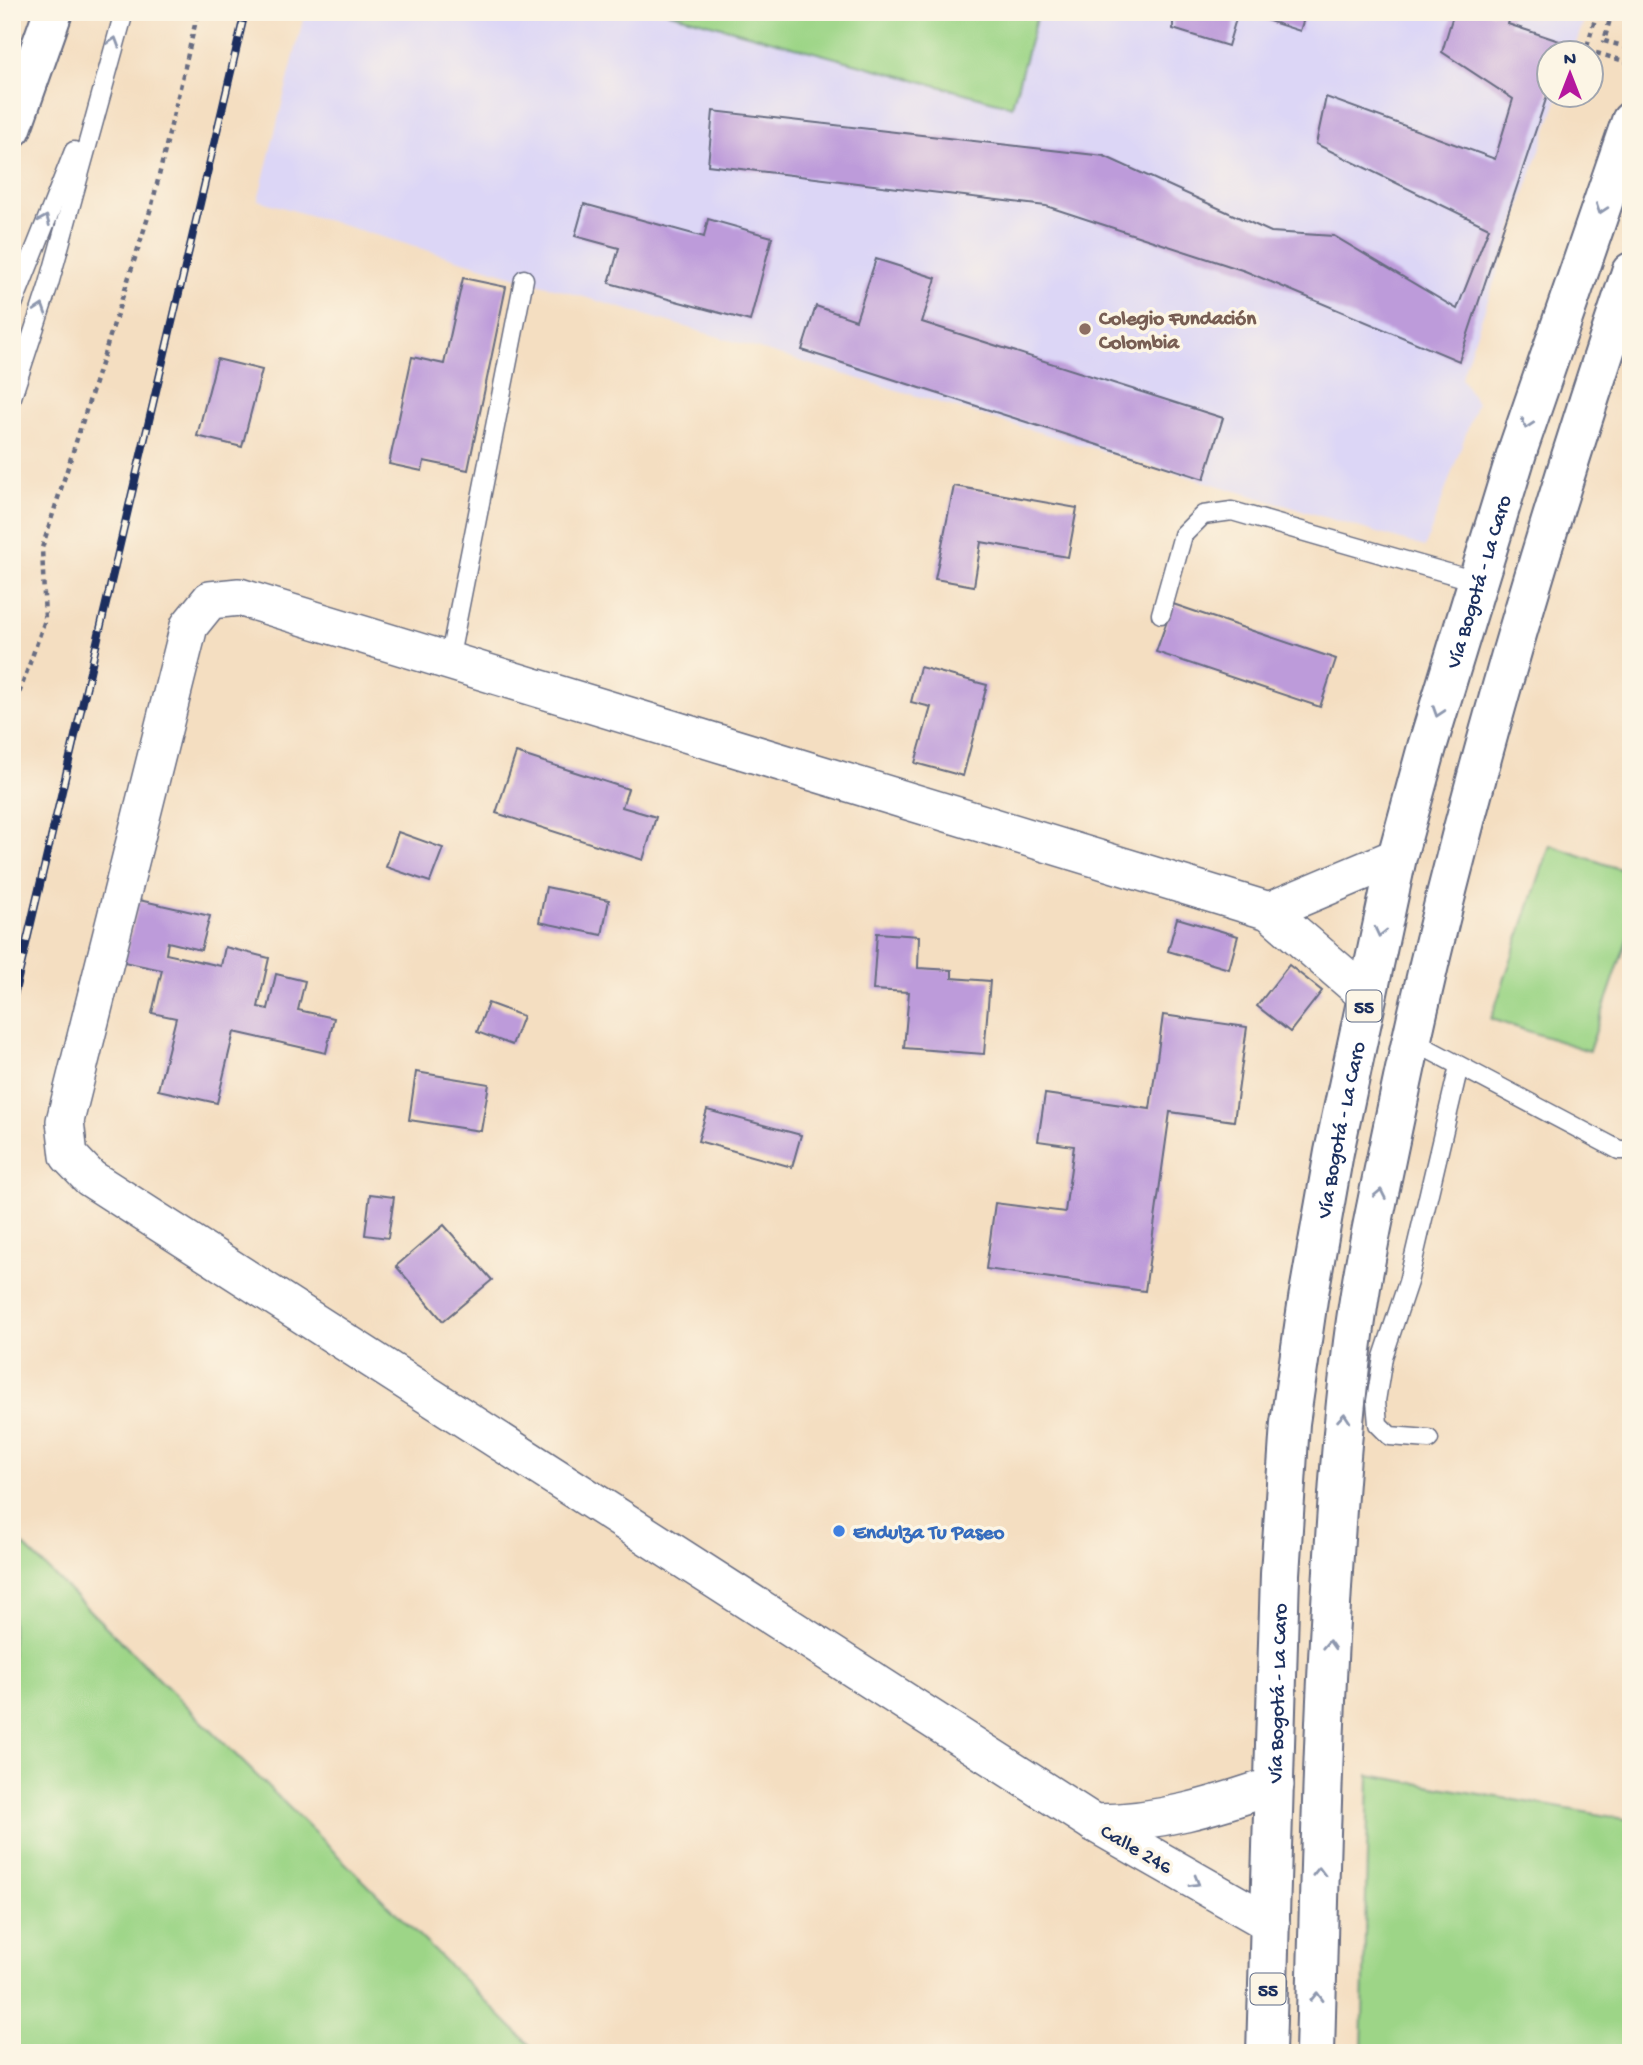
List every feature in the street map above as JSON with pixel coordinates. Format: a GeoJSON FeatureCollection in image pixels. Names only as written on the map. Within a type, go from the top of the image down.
{"type":"FeatureCollection","features":[{"type":"Feature","properties":{"kind":"main road"},"geometry":{"type":"LineString","coordinates":[[12,128],[53,12]]}},
{"type":"Feature","properties":{"kind":"main road","name":"Vía Bogotá - La Caro"},"geometry":{"type":"LineString","coordinates":[[1270,1924],[1280,1574],[1290,1423],[1308,1298],[1366,995],[1397,857],[1427,747],[1519,446],[1631,121]]}},
{"type":"Feature","properties":{"kind":"main road","name":"55"},"geometry":{"type":"LineString","coordinates":[[1315,2053],[1321,1774],[1346,1399],[1361,1286],[1411,1040],[1453,856],[1542,547],[1631,272]]}},
{"type":"Feature","properties":{"kind":"main road","name":"55"},"geometry":{"type":"LineString","coordinates":[[1266,2053],[1270,1924]]}},
{"type":"Feature","properties":{"kind":"street"},"geometry":{"type":"LineString","coordinates":[[1094,1823],[89,1178],[69,1156],[65,1121],[189,626],[210,600],[239,597],[1269,911],[1366,995]]}},
{"type":"Feature","properties":{"kind":"street"},"geometry":{"type":"LineString","coordinates":[[1269,911],[1397,857]]}},
{"type":"Feature","properties":{"kind":"street","name":"Calle 246"},"geometry":{"type":"LineString","coordinates":[[1094,1823],[1156,1820],[1200,1811],[1275,1785]]}},
{"type":"Feature","properties":{"kind":"street","name":"Calle 246"},"geometry":{"type":"LineString","coordinates":[[1094,1823],[1270,1924]]}},
{"type":"Feature","properties":{"kind":"lane"},"geometry":{"type":"LineString","coordinates":[[12,397],[49,284],[100,90],[124,12]]}},
{"type":"Feature","properties":{"kind":"lane"},"geometry":{"type":"LineString","coordinates":[[12,307],[100,90]]}},
{"type":"Feature","properties":{"kind":"lane"},"geometry":{"type":"LineString","coordinates":[[449,661],[524,279]]}},
{"type":"Feature","properties":{"kind":"lane"},"geometry":{"type":"LineString","coordinates":[[1161,614],[1183,535],[1203,515],[1232,511],[1479,582]]}},
{"type":"Feature","properties":{"kind":"lane"},"geometry":{"type":"LineString","coordinates":[[1411,1040],[1619,1150],[1631,1150]]}},
{"type":"Feature","properties":{"kind":"lane"},"geometry":{"type":"LineString","coordinates":[[1429,1439],[1390,1436],[1378,1424],[1376,1401],[1383,1357],[1408,1283],[1459,1066]]}},
{"type":"Feature","properties":{"kind":"path"},"geometry":{"type":"LineString","coordinates":[[12,700],[20,691],[45,620],[42,548],[152,205],[198,12]]}},
{"type":"Feature","properties":{"kind":"path"},"geometry":{"type":"LineString","coordinates":[[1597,12],[1586,50],[1631,63]]}},
{"type":"Feature","properties":{"kind":"path"},"geometry":{"type":"LineString","coordinates":[[1612,12],[1604,41],[1631,48]]}},
{"type":"Feature","properties":{"kind":"shaded area","name":"Colegio Fundación Colombia"},"geometry":{"type":"Polygon","coordinates":[[[305,12],[1587,12],[1578,38],[1534,38],[1534,108],[1554,108],[1461,378],[1477,403],[1425,547],[258,200],[305,12]]]}},
{"type":"Feature","properties":{"kind":"green space"},"geometry":{"type":"Polygon","coordinates":[[[667,12],[1038,12],[1012,106],[667,12]]]}},
{"type":"Feature","properties":{"kind":"green space"},"geometry":{"type":"Polygon","coordinates":[[[1550,845],[1631,873],[1631,928],[1589,1051],[1491,1019],[1550,845]]]}},
{"type":"Feature","properties":{"kind":"green space"},"geometry":{"type":"Polygon","coordinates":[[[12,1534],[538,2053],[12,2053],[12,1534]]]}},
{"type":"Feature","properties":{"kind":"green space"},"geometry":{"type":"Polygon","coordinates":[[[1369,1775],[1631,1820],[1631,2053],[1362,2053],[1369,1775]]]}},
{"type":"Feature","properties":{"kind":"building"},"geometry":{"type":"Polygon","coordinates":[[[1173,12],[1238,12],[1228,46],[1173,29],[1173,12]]]}},
{"type":"Feature","properties":{"kind":"building"},"geometry":{"type":"Polygon","coordinates":[[[1241,12],[1306,12],[1300,31],[1241,12]]]}},
{"type":"Feature","properties":{"kind":"building"},"geometry":{"type":"Polygon","coordinates":[[[1454,12],[1512,12],[1508,24],[1550,38],[1534,38],[1534,108],[1543,108],[1459,361],[1245,271],[1046,206],[708,165],[713,111],[1104,156],[1271,232],[1334,236],[1457,309],[1489,228],[1316,144],[1326,97],[1495,159],[1513,99],[1442,52],[1454,12]]]}},
{"type":"Feature","properties":{"kind":"building"},"geometry":{"type":"Polygon","coordinates":[[[584,204],[704,237],[708,219],[772,237],[750,321],[609,283],[619,248],[575,236],[584,204]]]}},
{"type":"Feature","properties":{"kind":"building"},"geometry":{"type":"Polygon","coordinates":[[[876,259],[936,278],[922,322],[1223,418],[1204,479],[802,350],[816,306],[856,320],[876,259]]]}},
{"type":"Feature","properties":{"kind":"building"},"geometry":{"type":"Polygon","coordinates":[[[463,278],[506,287],[468,470],[424,461],[422,471],[389,464],[412,357],[444,364],[463,278]]]}},
{"type":"Feature","properties":{"kind":"building"},"geometry":{"type":"Polygon","coordinates":[[[217,359],[262,370],[242,447],[197,436],[217,359]]]}},
{"type":"Feature","properties":{"kind":"building"},"geometry":{"type":"Polygon","coordinates":[[[954,486],[1077,508],[1068,557],[981,542],[974,586],[935,579],[954,486]]]}},
{"type":"Feature","properties":{"kind":"building"},"geometry":{"type":"Polygon","coordinates":[[[1173,604],[1336,659],[1320,707],[1156,652],[1173,604]]]}},
{"type":"Feature","properties":{"kind":"building"},"geometry":{"type":"Polygon","coordinates":[[[920,667],[987,685],[963,776],[915,763],[931,707],[911,702],[920,667]]]}},
{"type":"Feature","properties":{"kind":"building"},"geometry":{"type":"Polygon","coordinates":[[[516,753],[628,789],[622,807],[656,817],[643,860],[496,813],[516,753]]]}},
{"type":"Feature","properties":{"kind":"building"},"geometry":{"type":"Polygon","coordinates":[[[398,832],[443,848],[430,882],[386,867],[398,832]]]}},
{"type":"Feature","properties":{"kind":"building"},"geometry":{"type":"Polygon","coordinates":[[[546,887],[609,900],[602,935],[539,922],[546,887]]]}},
{"type":"Feature","properties":{"kind":"building"},"geometry":{"type":"Polygon","coordinates":[[[139,900],[210,916],[201,950],[168,942],[166,954],[221,966],[225,947],[269,958],[258,1007],[268,1009],[276,974],[305,981],[298,1010],[334,1018],[326,1053],[234,1032],[217,1103],[158,1090],[176,1018],[152,1013],[162,970],[124,962],[139,900]]]}},
{"type":"Feature","properties":{"kind":"building"},"geometry":{"type":"Polygon","coordinates":[[[1177,918],[1238,936],[1229,969],[1168,951],[1177,918]]]}},
{"type":"Feature","properties":{"kind":"building"},"geometry":{"type":"Polygon","coordinates":[[[877,933],[919,936],[918,968],[952,970],[952,978],[990,981],[984,1054],[904,1048],[909,992],[873,990],[877,933]]]}},
{"type":"Feature","properties":{"kind":"building"},"geometry":{"type":"Polygon","coordinates":[[[1289,965],[1322,991],[1290,1032],[1257,1006],[1289,965]]]}},
{"type":"Feature","properties":{"kind":"building"},"geometry":{"type":"Polygon","coordinates":[[[488,1003],[523,1016],[512,1045],[477,1032],[488,1003]]]}},
{"type":"Feature","properties":{"kind":"building"},"geometry":{"type":"Polygon","coordinates":[[[1163,1015],[1247,1027],[1234,1121],[1170,1112],[1145,1291],[986,1269],[995,1203],[1065,1212],[1074,1146],[1038,1141],[1045,1094],[1150,1109],[1163,1015]]]}},
{"type":"Feature","properties":{"kind":"building"},"geometry":{"type":"Polygon","coordinates":[[[416,1072],[489,1084],[481,1131],[409,1120],[416,1072]]]}},
{"type":"Feature","properties":{"kind":"building"},"geometry":{"type":"Polygon","coordinates":[[[707,1110],[801,1135],[792,1167],[698,1141],[707,1110]]]}},
{"type":"Feature","properties":{"kind":"building"},"geometry":{"type":"Polygon","coordinates":[[[370,1194],[394,1197],[388,1238],[365,1235],[370,1194]]]}},
{"type":"Feature","properties":{"kind":"building"},"geometry":{"type":"Polygon","coordinates":[[[444,1225],[492,1280],[443,1321],[396,1266],[444,1225]]]}},
{"type":"Feature","properties":{"kind":"railway"},"geometry":{"type":"LineString","coordinates":[[12,1004],[245,12]]}},
{"type":"Feature","properties":{"kind":"place","name":"Colegio Fundación Colombia"},"geometry":{"type":"Point","coordinates":[1085,329]}},
{"type":"Feature","properties":{"kind":"place","name":"Endulza Tu Paseo"},"geometry":{"type":"Point","coordinates":[839,1531]}}]}
